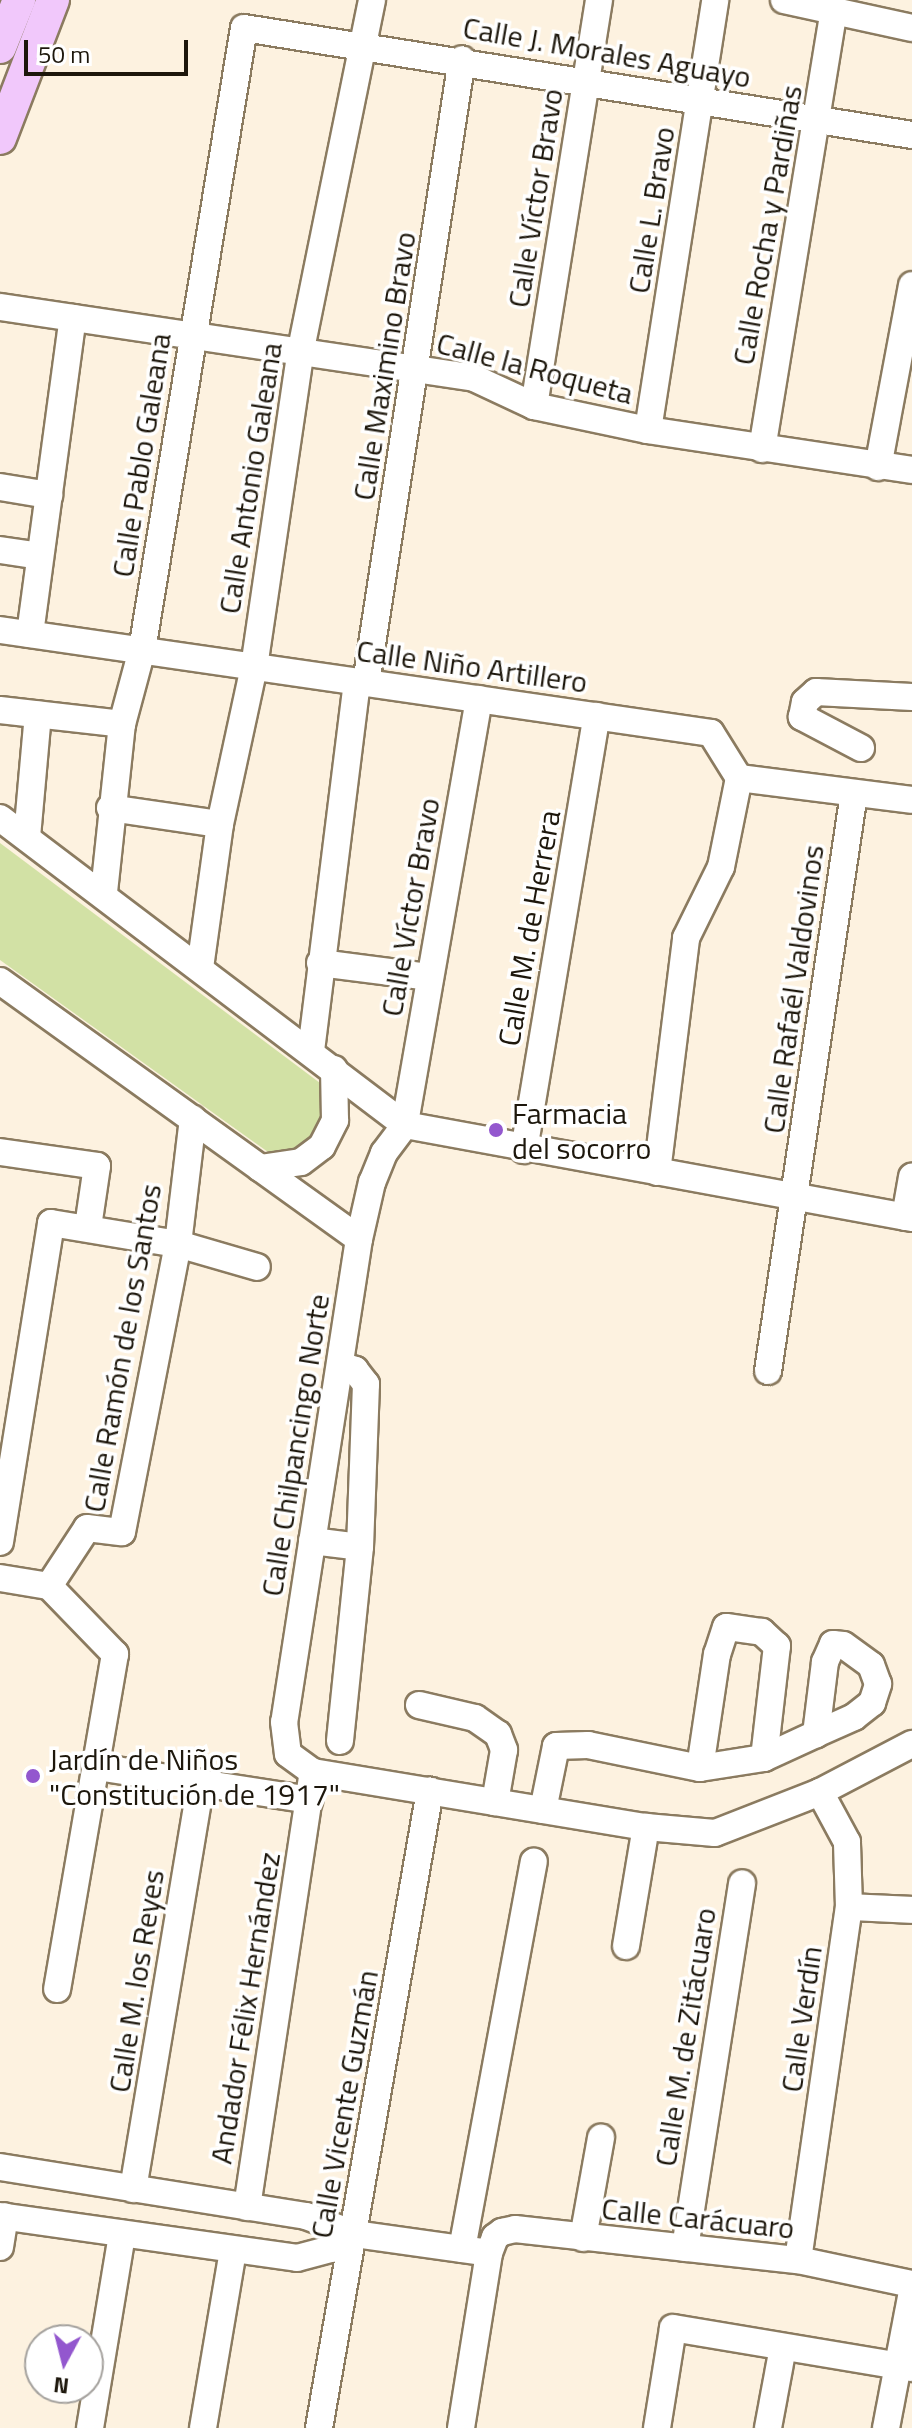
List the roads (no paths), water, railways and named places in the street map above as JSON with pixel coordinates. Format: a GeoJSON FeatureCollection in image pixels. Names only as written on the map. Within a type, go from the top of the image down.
{"type":"FeatureCollection","features":[{"type":"Feature","properties":{"kind":"main road"},"geometry":{"type":"LineString","coordinates":[[0,47],[19,0]]}},
{"type":"Feature","properties":{"kind":"main road"},"geometry":{"type":"LineString","coordinates":[[0,138],[53,0]]}},
{"type":"Feature","properties":{"kind":"street","name":"Calle Antonio Galeana"},"geometry":{"type":"LineString","coordinates":[[200,968],[220,824],[254,667],[300,354],[372,0]]}},
{"type":"Feature","properties":{"kind":"street","name":"Calle Víctor Bravo"},"geometry":{"type":"LineString","coordinates":[[534,406],[599,0]]}},
{"type":"Feature","properties":{"kind":"street","name":"Calle L. Bravo"},"geometry":{"type":"LineString","coordinates":[[648,430],[715,0]]}},
{"type":"Feature","properties":{"kind":"street"},"geometry":{"type":"LineString","coordinates":[[784,0],[912,28]]}},
{"type":"Feature","properties":{"kind":"street","name":"Calle Rocha y Pardiñas"},"geometry":{"type":"LineString","coordinates":[[762,449],[834,11]]}},
{"type":"Feature","properties":{"kind":"street","name":"Calle J. Morales Aguayo"},"geometry":{"type":"LineString","coordinates":[[244,28],[462,59],[700,103],[912,135]]}},
{"type":"Feature","properties":{"kind":"street","name":"Calle Pablo Galeana"},"geometry":{"type":"LineString","coordinates":[[104,892],[110,808],[122,724],[142,650],[244,28]]}},
{"type":"Feature","properties":{"kind":"street","name":"Calle Maximino Bravo"},"geometry":{"type":"LineString","coordinates":[[311,1051],[320,963],[361,682],[417,370],[462,59]]}},
{"type":"Feature","properties":{"kind":"street"},"geometry":{"type":"LineString","coordinates":[[878,467],[912,285]]}},
{"type":"Feature","properties":{"kind":"street","name":"Calle la Roqueta"},"geometry":{"type":"LineString","coordinates":[[0,307],[474,378],[534,406],[648,430],[912,470]]}},
{"type":"Feature","properties":{"kind":"street"},"geometry":{"type":"LineString","coordinates":[[30,634],[73,318]]}},
{"type":"Feature","properties":{"kind":"street"},"geometry":{"type":"LineString","coordinates":[[0,487],[49,495]]}},
{"type":"Feature","properties":{"kind":"street"},"geometry":{"type":"LineString","coordinates":[[0,550],[40,556]]}},
{"type":"Feature","properties":{"kind":"street","name":"Calle Niño Artillero"},"geometry":{"type":"LineString","coordinates":[[0,630],[711,733],[739,778]]}},
{"type":"Feature","properties":{"kind":"street"},"geometry":{"type":"LineString","coordinates":[[861,748],[802,717],[805,702],[816,692],[912,697]]}},
{"type":"Feature","properties":{"kind":"street","name":"Calle Víctor Bravo"},"geometry":{"type":"LineString","coordinates":[[405,1125],[479,699]]}},
{"type":"Feature","properties":{"kind":"street"},"geometry":{"type":"LineString","coordinates":[[0,710],[122,724]]}},
{"type":"Feature","properties":{"kind":"street"},"geometry":{"type":"LineString","coordinates":[[27,837],[38,714]]}},
{"type":"Feature","properties":{"kind":"street","name":"Calle M. de Herrera"},"geometry":{"type":"LineString","coordinates":[[524,1150],[597,716]]}},
{"type":"Feature","properties":{"kind":"street"},"geometry":{"type":"LineString","coordinates":[[657,1172],[686,938],[721,867],[739,778],[912,800]]}},
{"type":"Feature","properties":{"kind":"street","name":"Calle Rafaél Valdovinos"},"geometry":{"type":"LineString","coordinates":[[768,1371],[854,793]]}},
{"type":"Feature","properties":{"kind":"street"},"geometry":{"type":"LineString","coordinates":[[110,808],[220,824]]}},
{"type":"Feature","properties":{"kind":"street"},"geometry":{"type":"LineString","coordinates":[[0,818],[104,892],[405,1125],[524,1150],[795,1195],[909,1218],[912,1177]]}},
{"type":"Feature","properties":{"kind":"street"},"geometry":{"type":"LineString","coordinates":[[320,963],[430,977]]}},
{"type":"Feature","properties":{"kind":"street"},"geometry":{"type":"LineString","coordinates":[[0,981],[359,1239]]}},
{"type":"Feature","properties":{"kind":"street"},"geometry":{"type":"LineString","coordinates":[[260,1168],[301,1162],[322,1146],[335,1120],[334,1069]]}},
{"type":"Feature","properties":{"kind":"street","name":"Calle Ramón de los Santos"},"geometry":{"type":"LineString","coordinates":[[49,1586],[87,1528],[122,1532],[178,1244],[193,1119]]}},
{"type":"Feature","properties":{"kind":"street","name":"Calle Chilpancingo Norte"},"geometry":{"type":"LineString","coordinates":[[313,1772],[288,1754],[284,1722],[359,1239],[378,1168],[405,1125]]}},
{"type":"Feature","properties":{"kind":"street"},"geometry":{"type":"LineString","coordinates":[[0,1152],[97,1166],[88,1227]]}},
{"type":"Feature","properties":{"kind":"street"},"geometry":{"type":"LineString","coordinates":[[0,1542],[51,1223],[178,1244],[257,1267]]}},
{"type":"Feature","properties":{"kind":"street"},"geometry":{"type":"LineString","coordinates":[[340,1365],[355,1370],[366,1384],[360,1547],[340,1741]]}},
{"type":"Feature","properties":{"kind":"street"},"geometry":{"type":"LineString","coordinates":[[312,1541],[360,1547]]}},
{"type":"Feature","properties":{"kind":"street"},"geometry":{"type":"LineString","coordinates":[[0,1578],[49,1586],[115,1654],[57,1989]]}},
{"type":"Feature","properties":{"kind":"street"},"geometry":{"type":"LineString","coordinates":[[700,1768],[717,1654],[726,1627],[762,1632],[777,1646],[764,1758]]}},
{"type":"Feature","properties":{"kind":"street"},"geometry":{"type":"LineString","coordinates":[[419,1705],[475,1718],[498,1734],[504,1750],[495,1802]]}},
{"type":"Feature","properties":{"kind":"street"},"geometry":{"type":"LineString","coordinates":[[543,1810],[556,1746],[588,1745],[700,1768],[764,1758],[816,1734]]}},
{"type":"Feature","properties":{"kind":"street"},"geometry":{"type":"LineString","coordinates":[[313,1772],[646,1827],[715,1833],[820,1792],[912,1744]]}},
{"type":"Feature","properties":{"kind":"street"},"geometry":{"type":"LineString","coordinates":[[97,1767],[309,1800]]}},
{"type":"Feature","properties":{"kind":"street","name":"Andador Félix Hernández"},"geometry":{"type":"LineString","coordinates":[[247,2207],[313,1772]]}},
{"type":"Feature","properties":{"kind":"street","name":"Calle M. los Reyes"},"geometry":{"type":"LineString","coordinates":[[133,2189],[201,1783]]}},
{"type":"Feature","properties":{"kind":"street","name":"Calle Vicente Guzmán"},"geometry":{"type":"LineString","coordinates":[[319,2428],[430,1791]]}},
{"type":"Feature","properties":{"kind":"street","name":"Calle Verdín"},"geometry":{"type":"LineString","coordinates":[[798,2260],[849,1907],[847,1842],[820,1792]]}},
{"type":"Feature","properties":{"kind":"street"},"geometry":{"type":"LineString","coordinates":[[626,1946],[646,1827]]}},
{"type":"Feature","properties":{"kind":"street"},"geometry":{"type":"LineString","coordinates":[[462,2249],[534,1862]]}},
{"type":"Feature","properties":{"kind":"street","name":"Calle M. de Zitácuaro"},"geometry":{"type":"LineString","coordinates":[[685,2248],[742,1883]]}},
{"type":"Feature","properties":{"kind":"street"},"geometry":{"type":"LineString","coordinates":[[849,1907],[912,1910]]}},
{"type":"Feature","properties":{"kind":"street"},"geometry":{"type":"LineString","coordinates":[[583,2238],[601,2138]]}},
{"type":"Feature","properties":{"kind":"street"},"geometry":{"type":"LineString","coordinates":[[0,2167],[306,2216],[354,2234],[489,2253],[461,2428]]}},
{"type":"Feature","properties":{"kind":"street"},"geometry":{"type":"LineString","coordinates":[[0,2247],[2,2216],[233,2251],[315,2256],[354,2234]]}},
{"type":"Feature","properties":{"kind":"street","name":"Calle Carácuaro"},"geometry":{"type":"LineString","coordinates":[[489,2253],[495,2237],[515,2229],[798,2260],[912,2284]]}},
{"type":"Feature","properties":{"kind":"street"},"geometry":{"type":"LineString","coordinates":[[90,2428],[122,2234]]}},
{"type":"Feature","properties":{"kind":"street"},"geometry":{"type":"LineString","coordinates":[[203,2428],[233,2251]]}},
{"type":"Feature","properties":{"kind":"street"},"geometry":{"type":"LineString","coordinates":[[886,2428],[905,2366],[912,2292]]}},
{"type":"Feature","properties":{"kind":"street"},"geometry":{"type":"LineString","coordinates":[[657,2428],[673,2328],[905,2366]]}},
{"type":"Feature","properties":{"kind":"street"},"geometry":{"type":"LineString","coordinates":[[768,2428],[783,2347]]}},
{"type":"Feature","properties":{"kind":"place","name":"Farmacia del socorro"},"geometry":{"type":"Point","coordinates":[496,1130]}},
{"type":"Feature","properties":{"kind":"place","name":"Jardín de Niños \"Constitución de 1917\""},"geometry":{"type":"Point","coordinates":[33,1776]}}]}
